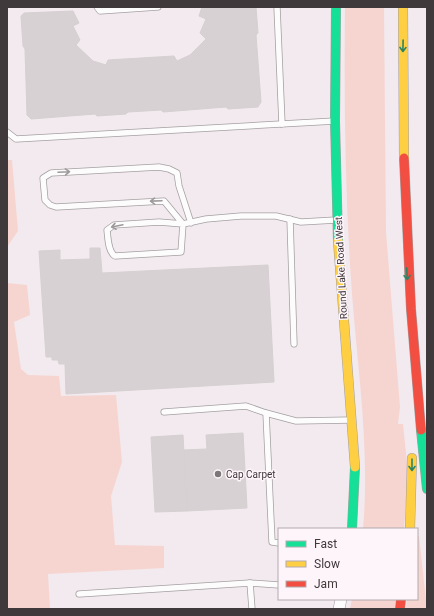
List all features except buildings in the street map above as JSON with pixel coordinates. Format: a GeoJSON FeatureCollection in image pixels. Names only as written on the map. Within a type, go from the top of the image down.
{"type":"FeatureCollection","features":[{"type":"Feature","properties":{"kind":"main road","name":"Round Lake Road West"},"geometry":{"type":"LineString","coordinates":[[336,7],[335,121],[338,220],[342,306],[355,458],[352,528]]}},
{"type":"Feature","properties":{"kind":"main road"},"geometry":{"type":"LineString","coordinates":[[403,7],[403,171],[413,356],[427,489]]}},
{"type":"Feature","properties":{"kind":"main road"},"geometry":{"type":"LineString","coordinates":[[410,528],[412,495],[413,356]]}},
{"type":"Feature","properties":{"kind":"lane"},"geometry":{"type":"LineString","coordinates":[[97,7],[100,11],[158,7]]}},
{"type":"Feature","properties":{"kind":"lane"},"geometry":{"type":"LineString","coordinates":[[277,7],[282,124]]}},
{"type":"Feature","properties":{"kind":"lane"},"geometry":{"type":"LineString","coordinates":[[7,132],[16,139],[335,121]]}},
{"type":"Feature","properties":{"kind":"lane"},"geometry":{"type":"LineString","coordinates":[[191,223],[178,186],[177,174],[169,169],[159,167],[51,173],[43,178],[45,200],[50,205],[56,207],[164,201],[183,224],[181,252],[120,256],[112,255],[107,230],[111,226],[159,222],[183,224],[191,223],[206,219],[241,216],[276,216],[301,222],[338,220]]}},
{"type":"Feature","properties":{"kind":"lane"},"geometry":{"type":"LineString","coordinates":[[290,219],[294,344]]}},
{"type":"Feature","properties":{"kind":"lane"},"geometry":{"type":"LineString","coordinates":[[164,412],[246,406],[296,421],[352,420]]}},
{"type":"Feature","properties":{"kind":"lane"},"geometry":{"type":"LineString","coordinates":[[266,413],[272,542],[278,543]]}},
{"type":"Feature","properties":{"kind":"lane"},"geometry":{"type":"LineString","coordinates":[[80,594],[250,583],[278,585]]}},
{"type":"Feature","properties":{"kind":"lane"},"geometry":{"type":"LineString","coordinates":[[250,583],[252,609]]}},
{"type":"Feature","properties":{"kind":"shaded area"},"geometry":{"type":"Polygon","coordinates":[[[345,7],[384,7],[386,232],[400,407],[398,424],[403,424],[408,473],[404,528],[363,528],[365,500],[364,441],[352,294],[346,187],[345,7]]]}},
{"type":"Feature","properties":{"kind":"shaded area"},"geometry":{"type":"Polygon","coordinates":[[[7,160],[12,160],[18,231],[7,247],[7,160]]]}},
{"type":"Feature","properties":{"kind":"shaded area"},"geometry":{"type":"Polygon","coordinates":[[[7,283],[27,285],[30,315],[14,322],[21,369],[28,375],[59,376],[61,396],[116,395],[122,462],[111,496],[115,545],[164,546],[164,568],[48,574],[50,609],[7,609],[7,283]]]}},
{"type":"Feature","properties":{"kind":"shaded area"},"geometry":{"type":"Polygon","coordinates":[[[418,536],[427,609],[406,609],[407,600],[418,600],[418,536]]]}},
{"type":"Feature","properties":{"kind":"shaded area"},"geometry":{"type":"Polygon","coordinates":[[[352,600],[396,600],[395,609],[350,609],[352,600]]]}},
{"type":"Feature","properties":{"kind":"traffic: fast"},"geometry":{"type":"LineString","coordinates":[[336,7],[335,121],[338,241]]}},
{"type":"Feature","properties":{"kind":"traffic: fast"},"geometry":{"type":"LineString","coordinates":[[421,430],[427,489]]}},
{"type":"Feature","properties":{"kind":"traffic: fast"},"geometry":{"type":"LineString","coordinates":[[352,528],[355,467]]}},
{"type":"Feature","properties":{"kind":"traffic: slow"},"geometry":{"type":"LineString","coordinates":[[403,7],[404,158]]}},
{"type":"Feature","properties":{"kind":"traffic: slow"},"geometry":{"type":"LineString","coordinates":[[338,241],[355,467]]}},
{"type":"Feature","properties":{"kind":"traffic: slow"},"geometry":{"type":"LineString","coordinates":[[410,528],[412,458]]}},
{"type":"Feature","properties":{"kind":"traffic: jam"},"geometry":{"type":"LineString","coordinates":[[404,158],[411,309],[421,430]]}},
{"type":"Feature","properties":{"kind":"traffic: jam"},"geometry":{"type":"LineString","coordinates":[[400,609],[401,600]]}},
{"type":"Feature","properties":{"kind":"place","name":"Cap Carpet"},"geometry":{"type":"Point","coordinates":[218,474]}}]}
